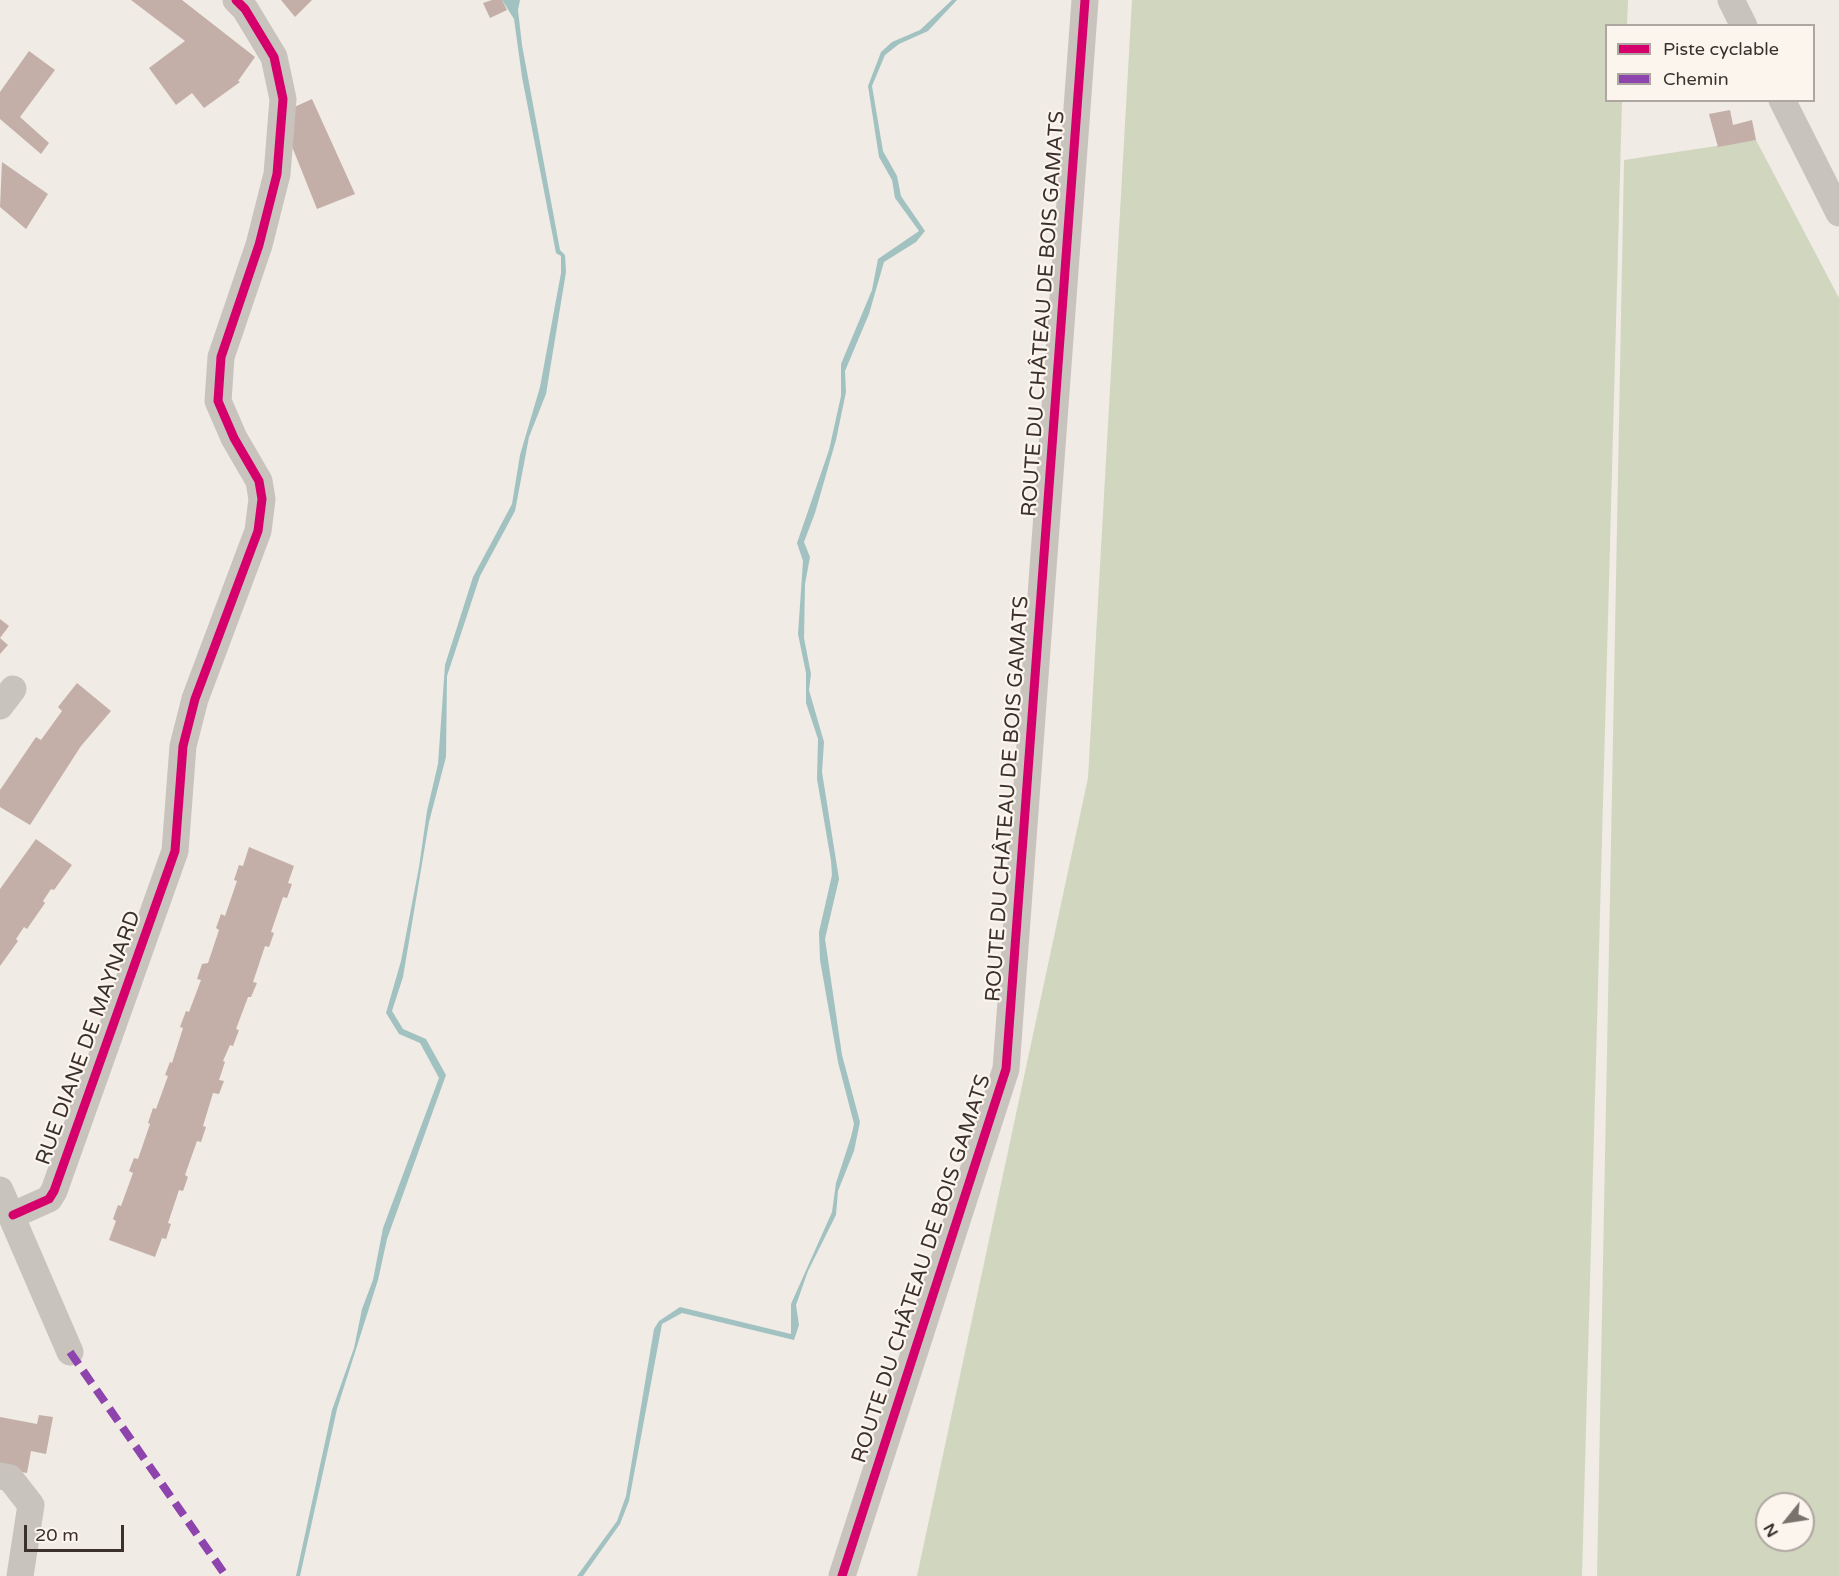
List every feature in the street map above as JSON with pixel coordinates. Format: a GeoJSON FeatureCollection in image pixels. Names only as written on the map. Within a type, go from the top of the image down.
{"type":"FeatureCollection","features":[{"type":"Feature","properties":{"kind":"street","name":"RUE DIANE DE MAYNARD"},"geometry":{"type":"LineString","coordinates":[[13,1215],[49,1199],[54,1191],[175,851],[183,746],[195,699],[258,531],[262,499],[259,481],[234,438],[218,401],[221,357],[260,245],[277,174],[283,99],[274,57],[245,9],[236,0]]}},
{"type":"Feature","properties":{"kind":"street","name":"ROUTE DU CHÂTEAU DE BOIS GAMATS"},"geometry":{"type":"LineString","coordinates":[[842,1576],[1006,1069],[1085,0]]}},
{"type":"Feature","properties":{"kind":"street"},"geometry":{"type":"LineString","coordinates":[[1731,0],[1743,24]]}},
{"type":"Feature","properties":{"kind":"street"},"geometry":{"type":"LineString","coordinates":[[1783,102],[1839,213]]}},
{"type":"Feature","properties":{"kind":"street"},"geometry":{"type":"LineString","coordinates":[[0,1190],[13,1215],[70,1352]]}},
{"type":"Feature","properties":{"kind":"street"},"geometry":{"type":"LineString","coordinates":[[0,1476],[10,1478],[31,1505],[20,1576]]}},
{"type":"Feature","properties":{"kind":"green space"},"geometry":{"type":"Polygon","coordinates":[[[1132,0],[1628,0],[1627,24],[1605,24],[1605,102],[1622,102],[1582,1576],[917,1576],[1088,778],[1132,0]]]}},
{"type":"Feature","properties":{"kind":"green space"},"geometry":{"type":"Polygon","coordinates":[[[1756,140],[1839,298],[1839,1576],[1597,1576],[1624,160],[1756,140]]]}},
{"type":"Feature","properties":{"kind":"water"},"geometry":{"type":"Polygon","coordinates":[[[502,0],[520,0],[518,10],[522,45],[560,250],[565,255],[566,272],[546,394],[529,437],[515,511],[480,576],[447,676],[446,757],[429,822],[403,977],[392,1011],[403,1029],[426,1039],[446,1075],[387,1239],[378,1280],[337,1409],[300,1576],[296,1576],[332,1410],[354,1348],[362,1309],[373,1280],[383,1228],[439,1078],[420,1043],[399,1034],[386,1013],[401,961],[427,811],[438,764],[445,665],[473,577],[512,504],[520,455],[540,387],[561,273],[561,256],[556,253],[522,77],[514,19],[502,0]]]}},
{"type":"Feature","properties":{"kind":"water"},"geometry":{"type":"Polygon","coordinates":[[[952,0],[957,0],[928,31],[899,44],[885,55],[872,86],[883,151],[897,176],[901,196],[925,231],[916,242],[884,262],[869,314],[845,371],[846,392],[836,440],[815,513],[804,542],[810,557],[805,584],[804,638],[811,674],[809,690],[824,742],[822,772],[839,879],[825,939],[842,1055],[860,1122],[854,1151],[838,1191],[836,1215],[808,1271],[796,1305],[799,1325],[794,1340],[682,1313],[662,1324],[629,1501],[620,1524],[583,1576],[577,1576],[617,1521],[626,1496],[654,1329],[659,1321],[680,1307],[791,1334],[791,1304],[832,1212],[836,1183],[851,1137],[854,1124],[838,1062],[820,960],[819,932],[832,875],[817,779],[818,739],[806,703],[806,673],[798,634],[803,561],[797,543],[829,450],[841,396],[841,364],[872,290],[878,259],[919,231],[895,198],[892,180],[879,157],[868,86],[881,52],[892,42],[920,30],[952,0]]]}},
{"type":"Feature","properties":{"kind":"building"},"geometry":{"type":"Polygon","coordinates":[[[131,0],[182,0],[255,57],[238,81],[240,82],[204,108],[192,93],[176,105],[149,68],[185,41],[131,0]]]}},
{"type":"Feature","properties":{"kind":"building"},"geometry":{"type":"Polygon","coordinates":[[[281,0],[312,0],[295,17],[281,0]]]}},
{"type":"Feature","properties":{"kind":"building"},"geometry":{"type":"Polygon","coordinates":[[[502,0],[507,10],[490,18],[483,3],[502,0]]]}},
{"type":"Feature","properties":{"kind":"building"},"geometry":{"type":"Polygon","coordinates":[[[29,51],[55,70],[20,117],[49,143],[41,154],[0,119],[0,92],[29,51]]]}},
{"type":"Feature","properties":{"kind":"building"},"geometry":{"type":"Polygon","coordinates":[[[312,99],[355,194],[317,209],[279,114],[312,99]]]}},
{"type":"Feature","properties":{"kind":"building"},"geometry":{"type":"Polygon","coordinates":[[[1730,110],[1733,125],[1752,120],[1756,140],[1718,147],[1709,114],[1730,110]]]}},
{"type":"Feature","properties":{"kind":"building"},"geometry":{"type":"Polygon","coordinates":[[[2,162],[48,194],[26,229],[0,207],[2,162]]]}},
{"type":"Feature","properties":{"kind":"building"},"geometry":{"type":"Polygon","coordinates":[[[0,619],[9,626],[0,638],[0,619]]]}},
{"type":"Feature","properties":{"kind":"building"},"geometry":{"type":"Polygon","coordinates":[[[0,638],[8,645],[0,654],[0,638]]]}},
{"type":"Feature","properties":{"kind":"building"},"geometry":{"type":"Polygon","coordinates":[[[77,683],[111,711],[81,746],[30,825],[0,807],[0,790],[36,737],[41,740],[62,711],[58,707],[77,683]]]}},
{"type":"Feature","properties":{"kind":"building"},"geometry":{"type":"Polygon","coordinates":[[[36,839],[72,865],[54,890],[51,889],[43,901],[45,903],[27,929],[24,927],[16,939],[18,941],[0,966],[0,889],[36,839]]]}},
{"type":"Feature","properties":{"kind":"building"},"geometry":{"type":"Polygon","coordinates":[[[249,847],[294,866],[288,883],[292,884],[287,898],[283,897],[271,932],[274,933],[269,947],[265,946],[253,982],[257,983],[251,997],[248,997],[236,1029],[239,1030],[233,1046],[230,1045],[223,1061],[225,1062],[219,1080],[224,1081],[219,1094],[213,1093],[203,1126],[206,1127],[201,1142],[197,1141],[185,1175],[188,1177],[183,1191],[179,1190],[168,1223],[171,1224],[166,1239],[162,1238],[155,1257],[109,1240],[116,1221],[113,1219],[118,1205],[121,1206],[133,1173],[129,1171],[134,1158],[138,1159],[153,1108],[156,1109],[168,1076],[165,1075],[170,1062],[172,1063],[183,1028],[180,1027],[186,1011],[189,1012],[201,980],[197,979],[202,964],[208,963],[219,930],[216,928],[221,914],[225,916],[237,881],[234,880],[239,865],[243,866],[249,847]]]}},
{"type":"Feature","properties":{"kind":"building"},"geometry":{"type":"Polygon","coordinates":[[[39,1415],[53,1417],[46,1454],[31,1451],[27,1473],[0,1468],[0,1417],[37,1424],[39,1415]]]}},
{"type":"Feature","properties":{"kind":"marked path"},"geometry":{"type":"LineString","coordinates":[[70,1352],[226,1576]]}},
{"type":"Feature","properties":{"kind":"cycle path"},"geometry":{"type":"LineString","coordinates":[[13,1215],[49,1199],[54,1191],[175,851],[183,746],[195,699],[258,531],[262,499],[259,481],[234,438],[218,401],[221,357],[259,245],[277,174],[283,99],[274,57],[245,9],[236,0]]}},
{"type":"Feature","properties":{"kind":"cycle path"},"geometry":{"type":"LineString","coordinates":[[842,1576],[1006,1069],[1085,0]]}}]}
